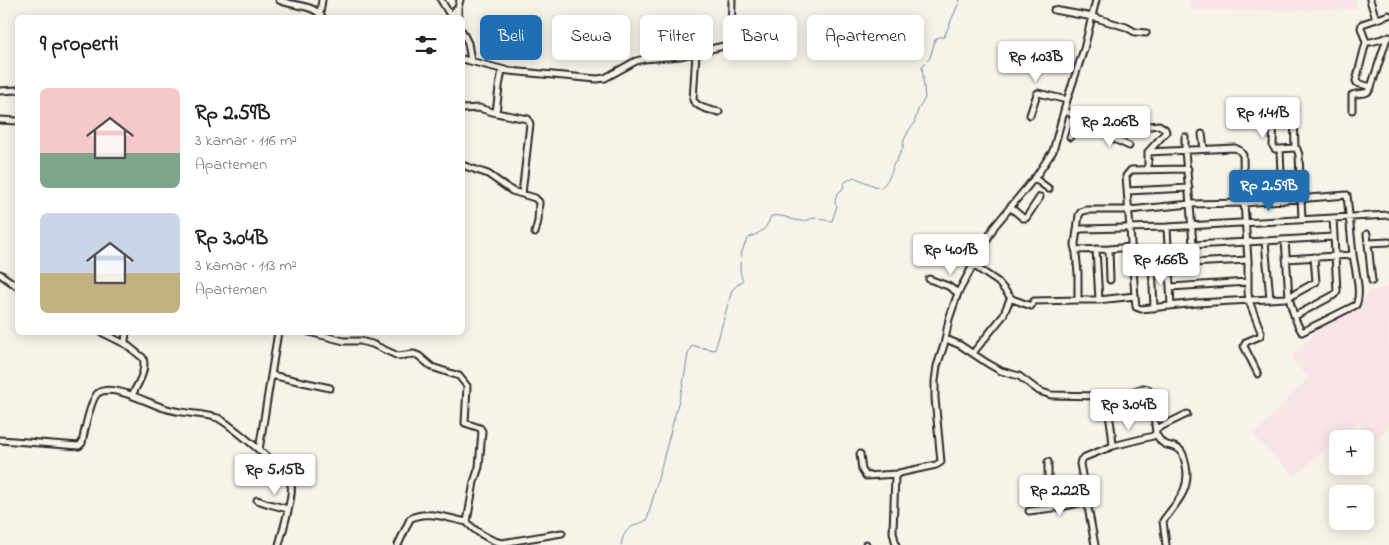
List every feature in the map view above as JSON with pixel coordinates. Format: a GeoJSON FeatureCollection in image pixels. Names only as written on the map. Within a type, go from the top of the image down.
{"type":"FeatureCollection","features":[{"type":"Feature","properties":{"kind":"street"},"geometry":{"type":"LineString","coordinates":[[279,0],[308,7],[321,15],[322,0]]}},
{"type":"Feature","properties":{"kind":"street"},"geometry":{"type":"LineString","coordinates":[[441,0],[449,15]]}},
{"type":"Feature","properties":{"kind":"street"},"geometry":{"type":"LineString","coordinates":[[458,15],[460,0]]}},
{"type":"Feature","properties":{"kind":"street"},"geometry":{"type":"LineString","coordinates":[[732,0],[732,15]]}},
{"type":"Feature","properties":{"kind":"street"},"geometry":{"type":"LineString","coordinates":[[860,454],[862,470],[866,476],[896,474],[936,465],[941,462],[935,390],[938,366],[958,293],[994,227],[1034,178],[1053,150],[1084,49],[1096,0]]}},
{"type":"Feature","properties":{"kind":"street"},"geometry":{"type":"LineString","coordinates":[[1370,0],[1376,19]]}},
{"type":"Feature","properties":{"kind":"street"},"geometry":{"type":"LineString","coordinates":[[451,15],[458,8]]}},
{"type":"Feature","properties":{"kind":"street"},"geometry":{"type":"LineString","coordinates":[[1054,10],[1093,17],[1146,34]]}},
{"type":"Feature","properties":{"kind":"street"},"geometry":{"type":"LineString","coordinates":[[1371,88],[1356,82],[1356,75],[1366,42],[1360,28],[1362,24],[1389,15]]}},
{"type":"Feature","properties":{"kind":"street"},"geometry":{"type":"LineString","coordinates":[[465,37],[471,61]]}},
{"type":"Feature","properties":{"kind":"street"},"geometry":{"type":"LineString","coordinates":[[1366,42],[1388,37]]}},
{"type":"Feature","properties":{"kind":"street"},"geometry":{"type":"LineString","coordinates":[[1352,110],[1352,95],[1366,93],[1371,88],[1388,37]]}},
{"type":"Feature","properties":{"kind":"street"},"geometry":{"type":"LineString","coordinates":[[465,60],[502,70],[597,79],[608,76],[640,60]]}},
{"type":"Feature","properties":{"kind":"street"},"geometry":{"type":"LineString","coordinates":[[696,60],[693,100],[700,107],[719,112]]}},
{"type":"Feature","properties":{"kind":"street"},"geometry":{"type":"LineString","coordinates":[[496,113],[502,70]]}},
{"type":"Feature","properties":{"kind":"street"},"geometry":{"type":"LineString","coordinates":[[0,91],[15,90]]}},
{"type":"Feature","properties":{"kind":"street"},"geometry":{"type":"LineString","coordinates":[[1030,115],[1038,93],[1067,100]]}},
{"type":"Feature","properties":{"kind":"street"},"geometry":{"type":"LineString","coordinates":[[465,109],[479,108],[528,119],[530,124],[522,194]]}},
{"type":"Feature","properties":{"kind":"street"},"geometry":{"type":"LineString","coordinates":[[1274,108],[1273,146],[1275,149],[1295,148]]}},
{"type":"Feature","properties":{"kind":"street"},"geometry":{"type":"LineString","coordinates":[[1294,110],[1295,148],[1299,155],[1302,219]]}},
{"type":"Feature","properties":{"kind":"street"},"geometry":{"type":"LineString","coordinates":[[1065,111],[1111,132],[1116,140],[1129,146]]}},
{"type":"Feature","properties":{"kind":"street"},"geometry":{"type":"LineString","coordinates":[[1111,132],[1125,116],[1150,126],[1161,126],[1166,129],[1166,132],[1148,152],[1148,170]]}},
{"type":"Feature","properties":{"kind":"street"},"geometry":{"type":"LineString","coordinates":[[1070,137],[1079,117]]}},
{"type":"Feature","properties":{"kind":"street"},"geometry":{"type":"LineString","coordinates":[[0,120],[15,121]]}},
{"type":"Feature","properties":{"kind":"street"},"geometry":{"type":"LineString","coordinates":[[1202,134],[1204,150]]}},
{"type":"Feature","properties":{"kind":"street"},"geometry":{"type":"LineString","coordinates":[[1185,137],[1195,262]]}},
{"type":"Feature","properties":{"kind":"street"},"geometry":{"type":"LineString","coordinates":[[1148,152],[1235,148],[1243,155],[1248,282],[1250,300],[1261,332],[1260,336],[1246,342],[1244,346],[1258,374]]}},
{"type":"Feature","properties":{"kind":"street"},"geometry":{"type":"LineString","coordinates":[[1280,149],[1282,201]]}},
{"type":"Feature","properties":{"kind":"street"},"geometry":{"type":"LineString","coordinates":[[465,167],[488,174],[512,191],[535,198],[539,202],[538,222],[535,233]]}},
{"type":"Feature","properties":{"kind":"street"},"geometry":{"type":"LineString","coordinates":[[1188,169],[1131,170],[1126,176],[1137,308],[1289,297],[1316,282],[1314,258]]}},
{"type":"Feature","properties":{"kind":"street"},"geometry":{"type":"LineString","coordinates":[[1034,178],[1049,190]]}},
{"type":"Feature","properties":{"kind":"street"},"geometry":{"type":"LineString","coordinates":[[1127,190],[1189,188]]}},
{"type":"Feature","properties":{"kind":"street"},"geometry":{"type":"LineString","coordinates":[[1078,300],[1078,273],[1075,250],[1079,216],[1083,211],[1129,210],[1190,204],[1282,201],[1348,195],[1359,293],[1356,305],[1304,332],[1301,331],[1289,297],[1284,240]]}},
{"type":"Feature","properties":{"kind":"street"},"geometry":{"type":"LineString","coordinates":[[1010,207],[1023,218],[1026,218],[1040,198]]}},
{"type":"Feature","properties":{"kind":"street"},"geometry":{"type":"LineString","coordinates":[[1077,230],[1246,223],[1389,214]]}},
{"type":"Feature","properties":{"kind":"street"},"geometry":{"type":"LineString","coordinates":[[1295,316],[1336,294],[1333,218]]}},
{"type":"Feature","properties":{"kind":"street"},"geometry":{"type":"LineString","coordinates":[[1167,227],[1171,306]]}},
{"type":"Feature","properties":{"kind":"street"},"geometry":{"type":"LineString","coordinates":[[1367,234],[1372,281]]}},
{"type":"Feature","properties":{"kind":"street"},"geometry":{"type":"LineString","coordinates":[[1193,244],[1333,237]]}},
{"type":"Feature","properties":{"kind":"street"},"geometry":{"type":"LineString","coordinates":[[1265,241],[1270,299]]}},
{"type":"Feature","properties":{"kind":"street"},"geometry":{"type":"LineString","coordinates":[[1369,243],[1389,242]]}},
{"type":"Feature","properties":{"kind":"street"},"geometry":{"type":"LineString","coordinates":[[1075,250],[1132,247]]}},
{"type":"Feature","properties":{"kind":"street"},"geometry":{"type":"LineString","coordinates":[[1096,249],[1099,300]]}},
{"type":"Feature","properties":{"kind":"street"},"geometry":{"type":"LineString","coordinates":[[1109,249],[1110,280]]}},
{"type":"Feature","properties":{"kind":"street"},"geometry":{"type":"LineString","coordinates":[[1286,259],[1354,255]]}},
{"type":"Feature","properties":{"kind":"street"},"geometry":{"type":"LineString","coordinates":[[1133,266],[1248,260]]}},
{"type":"Feature","properties":{"kind":"street"},"geometry":{"type":"LineString","coordinates":[[1152,264],[1154,308]]}},
{"type":"Feature","properties":{"kind":"street"},"geometry":{"type":"LineString","coordinates":[[973,265],[998,282],[1012,298],[1031,306],[1034,301],[1099,300],[1135,296]]}},
{"type":"Feature","properties":{"kind":"street"},"geometry":{"type":"LineString","coordinates":[[0,274],[15,285]]}},
{"type":"Feature","properties":{"kind":"street"},"geometry":{"type":"LineString","coordinates":[[929,279],[948,286],[958,293]]}},
{"type":"Feature","properties":{"kind":"street"},"geometry":{"type":"LineString","coordinates":[[1171,286],[1248,282]]}},
{"type":"Feature","properties":{"kind":"street"},"geometry":{"type":"LineString","coordinates":[[973,353],[1002,316],[1012,298]]}},
{"type":"Feature","properties":{"kind":"street"},"geometry":{"type":"LineString","coordinates":[[107,335],[127,345],[139,354],[144,361],[143,370],[132,395]]}},
{"type":"Feature","properties":{"kind":"street"},"geometry":{"type":"LineString","coordinates":[[126,335],[127,345]]}},
{"type":"Feature","properties":{"kind":"street"},"geometry":{"type":"LineString","coordinates":[[259,450],[278,335]]}},
{"type":"Feature","properties":{"kind":"street"},"geometry":{"type":"LineString","coordinates":[[321,335],[344,341],[360,341],[372,344],[398,356],[414,354],[432,367],[462,379],[467,386],[465,422],[480,428],[482,431],[479,467],[474,482],[467,522]]}},
{"type":"Feature","properties":{"kind":"street"},"geometry":{"type":"LineString","coordinates":[[946,339],[960,345],[1001,371],[1019,376],[1039,391],[1051,395],[1099,396],[1103,398],[1110,420],[1113,446]]}},
{"type":"Feature","properties":{"kind":"street"},"geometry":{"type":"LineString","coordinates":[[271,375],[330,388]]}},
{"type":"Feature","properties":{"kind":"street"},"geometry":{"type":"LineString","coordinates":[[1104,403],[1145,387],[1148,389],[1151,396],[1156,432],[1164,444],[1176,447],[1184,458],[1187,473],[1186,486],[1179,500],[1163,521],[1166,545]]}},
{"type":"Feature","properties":{"kind":"street"},"geometry":{"type":"LineString","coordinates":[[0,440],[79,446],[82,443],[95,397],[98,393],[108,390],[132,395],[164,408],[218,418],[259,450],[291,484],[291,495],[279,545]]}},
{"type":"Feature","properties":{"kind":"street"},"geometry":{"type":"LineString","coordinates":[[1095,545],[1080,464],[1081,460],[1113,446],[1156,432],[1187,414]]}},
{"type":"Feature","properties":{"kind":"street"},"geometry":{"type":"LineString","coordinates":[[1048,462],[1050,508]]}},
{"type":"Feature","properties":{"kind":"street"},"geometry":{"type":"LineString","coordinates":[[896,474],[893,532],[896,545]]}},
{"type":"Feature","properties":{"kind":"street"},"geometry":{"type":"LineString","coordinates":[[258,500],[288,509]]}},
{"type":"Feature","properties":{"kind":"street"},"geometry":{"type":"LineString","coordinates":[[1029,511],[1087,501]]}},
{"type":"Feature","properties":{"kind":"street"},"geometry":{"type":"LineString","coordinates":[[398,545],[407,523],[413,517],[430,515],[467,522],[493,541],[502,543],[562,533]]}},
{"type":"Feature","properties":{"kind":"shaded area"},"geometry":{"type":"Polygon","coordinates":[[[1191,0],[1357,0],[1357,9],[1190,10],[1191,0]]]}},
{"type":"Feature","properties":{"kind":"shaded area"},"geometry":{"type":"Polygon","coordinates":[[[1389,287],[1389,427],[1376,439],[1374,437],[1374,430],[1366,430],[1357,421],[1347,430],[1329,430],[1329,446],[1295,476],[1257,440],[1254,434],[1308,378],[1292,358],[1318,328],[1361,306],[1369,291],[1389,287]]]}},
{"type":"Feature","properties":{"kind":"waterway"},"geometry":{"type":"LineString","coordinates":[[621,545],[624,534],[627,531],[647,520],[683,385],[688,354],[692,345],[715,350],[732,290],[743,280],[740,265],[746,241],[760,233],[767,225],[771,216],[780,216],[799,221],[815,218],[832,221],[837,206],[835,203],[837,195],[842,190],[845,182],[854,177],[880,188],[885,183],[891,174],[893,164],[896,162],[904,140],[914,124],[918,110],[925,98],[922,66],[930,58],[935,40],[939,37],[944,37],[960,0]]}}]}
